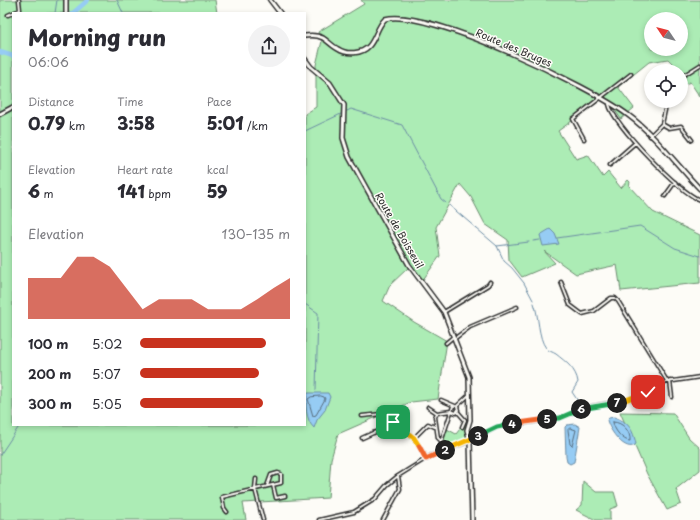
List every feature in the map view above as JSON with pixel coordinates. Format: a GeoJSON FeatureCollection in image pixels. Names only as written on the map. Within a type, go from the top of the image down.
{"type":"FeatureCollection","features":[{"type":"Feature","properties":{"kind":"main road"},"geometry":{"type":"LineString","coordinates":[[66,0],[66,12]]}},
{"type":"Feature","properties":{"kind":"main road"},"geometry":{"type":"LineString","coordinates":[[270,0],[279,12]]}},
{"type":"Feature","properties":{"kind":"main road","name":"Route des Bruges"},"geometry":{"type":"LineString","coordinates":[[306,36],[319,36],[342,52],[352,53],[364,50],[368,47],[384,20],[409,18],[468,36],[546,68],[610,103],[628,115],[649,135],[700,189]]}},
{"type":"Feature","properties":{"kind":"main road","name":"Route de Boisseuil"},"geometry":{"type":"LineString","coordinates":[[306,60],[311,67],[330,83],[342,100],[346,110],[343,138],[349,157],[409,265],[444,312],[469,377],[470,418],[467,430],[470,441],[472,520]]}},
{"type":"Feature","properties":{"kind":"main road"},"geometry":{"type":"LineString","coordinates":[[0,114],[12,108]]}},
{"type":"Feature","properties":{"kind":"street"},"geometry":{"type":"LineString","coordinates":[[15,12],[20,10],[19,0]]}},
{"type":"Feature","properties":{"kind":"street"},"geometry":{"type":"LineString","coordinates":[[8,15],[12,13]]}},
{"type":"Feature","properties":{"kind":"street"},"geometry":{"type":"LineString","coordinates":[[688,73],[700,65]]}},
{"type":"Feature","properties":{"kind":"street"},"geometry":{"type":"LineString","coordinates":[[584,139],[573,119],[631,74]]}},
{"type":"Feature","properties":{"kind":"street"},"geometry":{"type":"LineString","coordinates":[[610,103],[610,106],[635,143],[675,182],[700,200]]}},
{"type":"Feature","properties":{"kind":"street"},"geometry":{"type":"LineString","coordinates":[[649,135],[662,124],[665,108]]}},
{"type":"Feature","properties":{"kind":"street"},"geometry":{"type":"LineString","coordinates":[[662,124],[669,128],[681,126],[692,140]]}},
{"type":"Feature","properties":{"kind":"street"},"geometry":{"type":"LineString","coordinates":[[610,165],[635,143]]}},
{"type":"Feature","properties":{"kind":"street"},"geometry":{"type":"LineString","coordinates":[[665,196],[675,182]]}},
{"type":"Feature","properties":{"kind":"street"},"geometry":{"type":"LineString","coordinates":[[444,312],[488,285],[490,282]]}},
{"type":"Feature","properties":{"kind":"street"},"geometry":{"type":"LineString","coordinates":[[561,282],[570,305],[582,314],[594,311],[611,298],[615,298],[618,301],[669,381],[672,397]]}},
{"type":"Feature","properties":{"kind":"street"},"geometry":{"type":"LineString","coordinates":[[446,342],[470,327],[517,307]]}},
{"type":"Feature","properties":{"kind":"street"},"geometry":{"type":"LineString","coordinates":[[319,520],[347,514],[361,508],[375,499],[387,484],[426,459],[449,448],[470,441],[497,427],[560,418],[583,409],[627,400],[648,392],[660,383],[700,377]]}},
{"type":"Feature","properties":{"kind":"street"},"geometry":{"type":"LineString","coordinates":[[441,400],[453,406],[457,406],[470,394]]}},
{"type":"Feature","properties":{"kind":"street"},"geometry":{"type":"LineString","coordinates":[[441,442],[449,422],[453,406]]}},
{"type":"Feature","properties":{"kind":"street"},"geometry":{"type":"LineString","coordinates":[[457,406],[457,411],[465,420]]}},
{"type":"Feature","properties":{"kind":"street"},"geometry":{"type":"LineString","coordinates":[[428,407],[437,414],[451,411],[456,413],[457,411]]}},
{"type":"Feature","properties":{"kind":"street"},"geometry":{"type":"LineString","coordinates":[[362,416],[382,414],[414,438],[426,459]]}},
{"type":"Feature","properties":{"kind":"street"},"geometry":{"type":"LineString","coordinates":[[437,414],[435,417],[438,438],[449,448]]}},
{"type":"Feature","properties":{"kind":"street"},"geometry":{"type":"LineString","coordinates":[[462,427],[465,420],[470,418]]}},
{"type":"Feature","properties":{"kind":"street"},"geometry":{"type":"LineString","coordinates":[[414,438],[428,424],[436,427]]}},
{"type":"Feature","properties":{"kind":"street"},"geometry":{"type":"LineString","coordinates":[[362,438],[373,433],[398,426]]}},
{"type":"Feature","properties":{"kind":"street"},"geometry":{"type":"LineString","coordinates":[[227,512],[224,508],[222,497],[281,483],[281,474],[278,473],[269,477],[266,486]]}},
{"type":"Feature","properties":{"kind":"street"},"geometry":{"type":"LineString","coordinates":[[383,520],[400,489],[398,476]]}},
{"type":"Feature","properties":{"kind":"street"},"geometry":{"type":"LineString","coordinates":[[256,479],[255,489],[263,520]]}},
{"type":"Feature","properties":{"kind":"street"},"geometry":{"type":"LineString","coordinates":[[273,485],[276,498],[285,496]]}},
{"type":"Feature","properties":{"kind":"green space"},"geometry":{"type":"Polygon","coordinates":[[[0,0],[215,0],[217,12],[12,12],[12,426],[306,426],[306,113],[316,107],[316,65],[322,41],[318,32],[364,4],[361,0],[700,0],[700,97],[690,82],[688,83],[688,64],[673,64],[668,59],[649,62],[644,64],[644,66],[618,87],[634,108],[621,119],[612,106],[612,102],[605,97],[558,131],[576,159],[588,155],[603,177],[608,172],[621,188],[628,180],[630,182],[629,186],[653,212],[700,235],[700,283],[621,291],[617,265],[576,274],[544,251],[555,263],[522,277],[509,260],[508,240],[485,224],[471,197],[460,184],[436,227],[440,256],[422,281],[408,268],[390,285],[383,301],[414,322],[447,341],[438,399],[411,402],[338,434],[331,459],[328,498],[243,503],[246,520],[0,520],[0,0]]]}},
{"type":"Feature","properties":{"kind":"green space"},"geometry":{"type":"Polygon","coordinates":[[[620,412],[673,413],[689,438],[700,448],[700,470],[676,489],[681,504],[667,510],[647,474],[620,412]]]}},
{"type":"Feature","properties":{"kind":"green space"},"geometry":{"type":"Polygon","coordinates":[[[467,420],[467,440],[449,446],[443,442],[447,429],[456,434],[467,420]]]}},
{"type":"Feature","properties":{"kind":"green space"},"geometry":{"type":"Polygon","coordinates":[[[583,481],[596,492],[614,492],[618,506],[610,509],[610,520],[596,520],[576,510],[582,505],[583,481]]]}},
{"type":"Feature","properties":{"kind":"water"},"geometry":{"type":"Polygon","coordinates":[[[550,229],[555,234],[559,244],[543,246],[540,235],[550,229]]]}},
{"type":"Feature","properties":{"kind":"water"},"geometry":{"type":"Polygon","coordinates":[[[308,393],[328,393],[330,397],[325,410],[317,420],[314,428],[309,421],[306,411],[308,393]]]}},
{"type":"Feature","properties":{"kind":"water"},"geometry":{"type":"Polygon","coordinates":[[[614,417],[623,421],[630,427],[636,444],[628,446],[618,440],[607,420],[614,417]]]}},
{"type":"Feature","properties":{"kind":"water"},"geometry":{"type":"Polygon","coordinates":[[[575,424],[580,427],[574,462],[570,464],[567,462],[566,457],[565,427],[567,425],[575,424]]]}},
{"type":"Feature","properties":{"kind":"waterway"},"geometry":{"type":"LineString","coordinates":[[55,12],[57,0]]}},
{"type":"Feature","properties":{"kind":"waterway"},"geometry":{"type":"LineString","coordinates":[[74,12],[88,0]]}},
{"type":"Feature","properties":{"kind":"waterway"},"geometry":{"type":"LineString","coordinates":[[117,0],[123,12]]}},
{"type":"Feature","properties":{"kind":"waterway"},"geometry":{"type":"LineString","coordinates":[[0,52],[12,56]]}},
{"type":"Feature","properties":{"kind":"waterway"},"geometry":{"type":"LineString","coordinates":[[347,111],[351,109],[402,125],[441,199],[446,203]]}},
{"type":"Feature","properties":{"kind":"waterway"},"geometry":{"type":"LineString","coordinates":[[306,131],[343,113]]}},
{"type":"Feature","properties":{"kind":"waterway"},"geometry":{"type":"LineString","coordinates":[[449,205],[497,246],[529,242]]}},
{"type":"Feature","properties":{"kind":"waterway"},"geometry":{"type":"LineString","coordinates":[[557,238],[640,226],[675,248],[700,256]]}},
{"type":"Feature","properties":{"kind":"waterway"},"geometry":{"type":"LineString","coordinates":[[533,241],[540,240]]}},
{"type":"Feature","properties":{"kind":"waterway"},"geometry":{"type":"LineString","coordinates":[[497,246],[504,261],[512,268],[524,283],[533,300]]}},
{"type":"Feature","properties":{"kind":"waterway"},"geometry":{"type":"LineString","coordinates":[[534,303],[543,344],[549,351],[556,354],[567,363],[577,377],[578,382],[572,392],[581,408]]}},
{"type":"Feature","properties":{"kind":"waterway"},"geometry":{"type":"LineString","coordinates":[[306,305],[318,313],[316,390]]}},
{"type":"Feature","properties":{"kind":"waterway"},"geometry":{"type":"LineString","coordinates":[[0,455],[19,426]]}},
{"type":"Feature","properties":{"kind":"route"},"geometry":{"type":"LineString","coordinates":[[393,422],[404,432],[414,438],[426,459],[449,448],[470,441],[497,427],[560,418],[588,408],[617,403],[648,392]]}}]}
